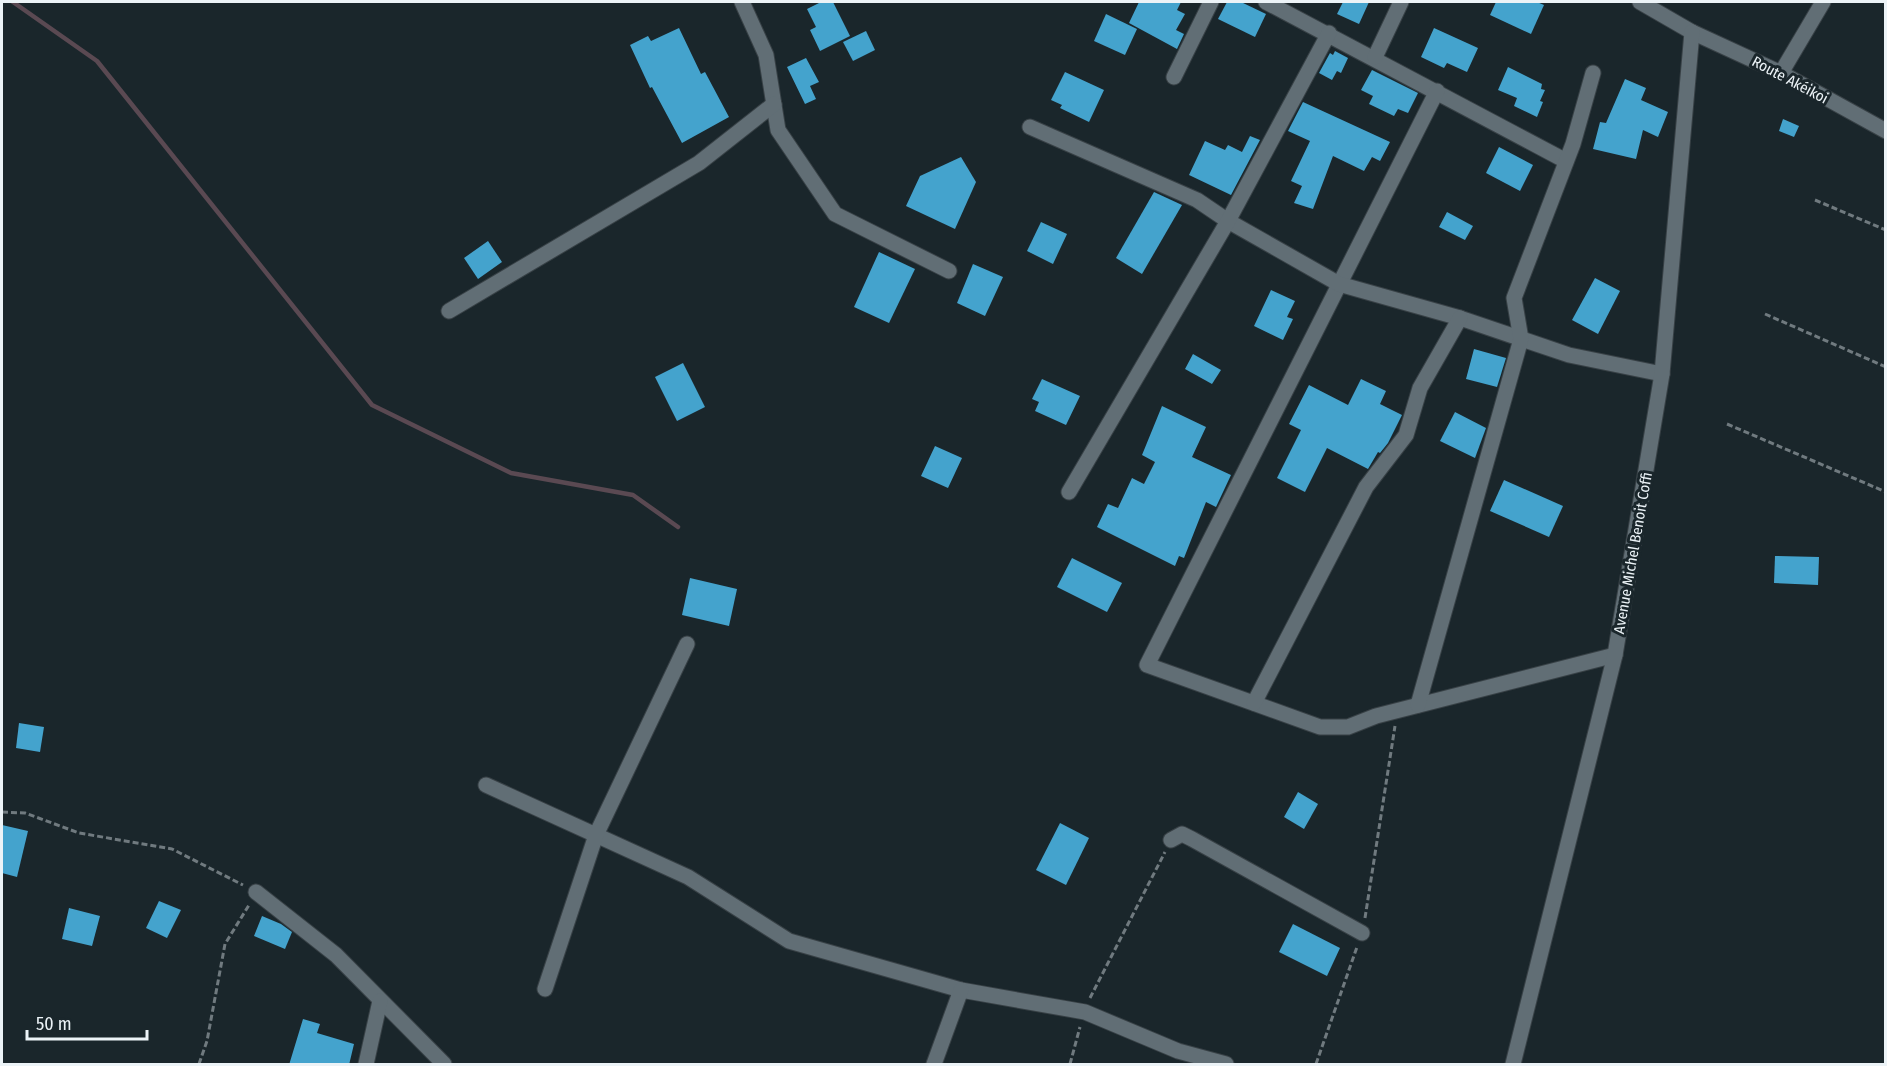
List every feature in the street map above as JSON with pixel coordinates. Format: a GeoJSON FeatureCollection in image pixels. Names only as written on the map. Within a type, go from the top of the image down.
{"type":"FeatureCollection","features":[{"type":"Feature","properties":{"kind":"street"},"geometry":{"type":"LineString","coordinates":[[742,2],[766,55],[778,130],[835,214],[949,270]]}},
{"type":"Feature","properties":{"kind":"street"},"geometry":{"type":"LineString","coordinates":[[1174,77],[1212,2]]}},
{"type":"Feature","properties":{"kind":"street"},"geometry":{"type":"LineString","coordinates":[[1266,2],[1375,57],[1566,162]]}},
{"type":"Feature","properties":{"kind":"street"},"geometry":{"type":"LineString","coordinates":[[1375,57],[1401,2]]}},
{"type":"Feature","properties":{"kind":"street","name":"Route Akéikoi"},"geometry":{"type":"LineString","coordinates":[[1641,2],[1692,32],[1781,73],[1886,131]]}},
{"type":"Feature","properties":{"kind":"street"},"geometry":{"type":"LineString","coordinates":[[1781,73],[1823,2]]}},
{"type":"Feature","properties":{"kind":"street","name":"Avenue Michel Benoit Coffi"},"geometry":{"type":"LineString","coordinates":[[1513,1065],[1615,655],[1662,374],[1692,32]]}},
{"type":"Feature","properties":{"kind":"street"},"geometry":{"type":"LineString","coordinates":[[1069,492],[1228,221],[1329,33]]}},
{"type":"Feature","properties":{"kind":"street"},"geometry":{"type":"LineString","coordinates":[[1418,705],[1521,339],[1514,298],[1566,162],[1593,73]]}},
{"type":"Feature","properties":{"kind":"street"},"geometry":{"type":"LineString","coordinates":[[1437,91],[1147,665],[1320,727],[1348,727],[1398,710],[1615,655]]}},
{"type":"Feature","properties":{"kind":"street"},"geometry":{"type":"LineString","coordinates":[[449,311],[699,163],[774,104]]}},
{"type":"Feature","properties":{"kind":"street"},"geometry":{"type":"LineString","coordinates":[[1030,127],[1197,200],[1228,221],[1339,284],[1460,318],[1569,355],[1662,374]]}},
{"type":"Feature","properties":{"kind":"street"},"geometry":{"type":"LineString","coordinates":[[1254,703],[1366,487],[1406,435],[1420,388],[1460,318]]}},
{"type":"Feature","properties":{"kind":"street"},"geometry":{"type":"LineString","coordinates":[[545,988],[596,835],[687,644]]}},
{"type":"Feature","properties":{"kind":"street"},"geometry":{"type":"LineString","coordinates":[[486,785],[688,877],[789,941],[961,990],[1085,1012],[1178,1051],[1226,1065]]}},
{"type":"Feature","properties":{"kind":"street"},"geometry":{"type":"LineString","coordinates":[[1171,840],[1182,834],[1362,933]]}},
{"type":"Feature","properties":{"kind":"street"},"geometry":{"type":"LineString","coordinates":[[256,892],[336,956],[444,1065]]}},
{"type":"Feature","properties":{"kind":"street"},"geometry":{"type":"LineString","coordinates":[[934,1065],[961,990]]}},
{"type":"Feature","properties":{"kind":"street"},"geometry":{"type":"LineString","coordinates":[[366,1065],[380,1001]]}},
{"type":"Feature","properties":{"kind":"path"},"geometry":{"type":"LineString","coordinates":[[1815,200],[1886,230]]}},
{"type":"Feature","properties":{"kind":"path"},"geometry":{"type":"LineString","coordinates":[[1765,315],[1886,367]]}},
{"type":"Feature","properties":{"kind":"path"},"geometry":{"type":"LineString","coordinates":[[1727,424],[1886,492]]}},
{"type":"Feature","properties":{"kind":"path"},"geometry":{"type":"LineString","coordinates":[[1316,1065],[1362,933],[1398,710]]}},
{"type":"Feature","properties":{"kind":"path"},"geometry":{"type":"LineString","coordinates":[[2,812],[25,813],[79,833],[172,849],[256,892],[225,944],[207,1041],[199,1065]]}},
{"type":"Feature","properties":{"kind":"path"},"geometry":{"type":"LineString","coordinates":[[1070,1065],[1093,988],[1171,840]]}},
{"type":"Feature","properties":{"kind":"building"},"geometry":{"type":"Polygon","coordinates":[[[821,2],[833,2],[850,36],[820,51],[810,30],[816,27],[807,9],[821,2]]]}},
{"type":"Feature","properties":{"kind":"building"},"geometry":{"type":"Polygon","coordinates":[[[1139,2],[1181,2],[1177,10],[1185,14],[1176,30],[1184,34],[1177,49],[1129,23],[1139,2]]]}},
{"type":"Feature","properties":{"kind":"building"},"geometry":{"type":"Polygon","coordinates":[[[1227,2],[1241,2],[1266,14],[1255,37],[1218,19],[1227,2]]]}},
{"type":"Feature","properties":{"kind":"building"},"geometry":{"type":"Polygon","coordinates":[[[1343,2],[1369,2],[1359,24],[1337,14],[1343,2]]]}},
{"type":"Feature","properties":{"kind":"building"},"geometry":{"type":"Polygon","coordinates":[[[1496,2],[1537,2],[1544,5],[1531,34],[1490,15],[1496,2]]]}},
{"type":"Feature","properties":{"kind":"building"},"geometry":{"type":"Polygon","coordinates":[[[1106,14],[1137,29],[1125,55],[1094,41],[1106,14]]]}},
{"type":"Feature","properties":{"kind":"building"},"geometry":{"type":"Polygon","coordinates":[[[679,28],[701,74],[705,72],[729,117],[682,143],[652,87],[650,88],[630,45],[648,36],[651,41],[679,28]]]}},
{"type":"Feature","properties":{"kind":"building"},"geometry":{"type":"Polygon","coordinates":[[[1434,28],[1478,48],[1467,72],[1447,63],[1444,68],[1421,57],[1434,28]]]}},
{"type":"Feature","properties":{"kind":"building"},"geometry":{"type":"Polygon","coordinates":[[[866,31],[875,50],[853,61],[843,42],[866,31]]]}},
{"type":"Feature","properties":{"kind":"building"},"geometry":{"type":"Polygon","coordinates":[[[1335,51],[1348,58],[1341,73],[1337,71],[1332,80],[1319,73],[1330,53],[1333,55],[1335,51]]]}},
{"type":"Feature","properties":{"kind":"building"},"geometry":{"type":"Polygon","coordinates":[[[806,58],[819,82],[810,86],[816,99],[805,104],[787,67],[806,58]]]}},
{"type":"Feature","properties":{"kind":"building"},"geometry":{"type":"Polygon","coordinates":[[[1508,67],[1542,84],[1541,89],[1545,90],[1537,117],[1514,106],[1517,98],[1498,90],[1508,67]]]}},
{"type":"Feature","properties":{"kind":"building"},"geometry":{"type":"Polygon","coordinates":[[[1372,70],[1418,93],[1408,113],[1398,109],[1394,116],[1369,104],[1373,96],[1361,90],[1372,70]]]}},
{"type":"Feature","properties":{"kind":"building"},"geometry":{"type":"Polygon","coordinates":[[[1065,72],[1104,90],[1089,122],[1060,108],[1062,105],[1051,100],[1065,72]]]}},
{"type":"Feature","properties":{"kind":"building"},"geometry":{"type":"Polygon","coordinates":[[[1625,79],[1646,88],[1641,100],[1668,112],[1658,137],[1643,130],[1636,159],[1593,149],[1600,122],[1606,123],[1625,79]]]}},
{"type":"Feature","properties":{"kind":"building"},"geometry":{"type":"Polygon","coordinates":[[[1303,102],[1390,142],[1380,161],[1372,157],[1364,171],[1333,156],[1313,209],[1294,203],[1302,186],[1291,181],[1310,141],[1288,131],[1303,102]]]}},
{"type":"Feature","properties":{"kind":"building"},"geometry":{"type":"Polygon","coordinates":[[[1783,119],[1799,126],[1794,137],[1779,131],[1783,119]]]}},
{"type":"Feature","properties":{"kind":"building"},"geometry":{"type":"Polygon","coordinates":[[[1250,136],[1260,140],[1231,195],[1189,175],[1205,141],[1225,150],[1228,145],[1242,152],[1250,136]]]}},
{"type":"Feature","properties":{"kind":"building"},"geometry":{"type":"Polygon","coordinates":[[[1499,147],[1533,165],[1520,191],[1486,173],[1499,147]]]}},
{"type":"Feature","properties":{"kind":"building"},"geometry":{"type":"Polygon","coordinates":[[[961,157],[976,182],[955,229],[906,206],[920,176],[961,157]]]}},
{"type":"Feature","properties":{"kind":"building"},"geometry":{"type":"Polygon","coordinates":[[[1154,192],[1182,205],[1142,274],[1116,258],[1154,192]]]}},
{"type":"Feature","properties":{"kind":"building"},"geometry":{"type":"Polygon","coordinates":[[[1447,212],[1473,226],[1465,240],[1439,227],[1447,212]]]}},
{"type":"Feature","properties":{"kind":"building"},"geometry":{"type":"Polygon","coordinates":[[[1041,222],[1067,234],[1053,264],[1027,251],[1041,222]]]}},
{"type":"Feature","properties":{"kind":"building"},"geometry":{"type":"Polygon","coordinates":[[[488,241],[502,262],[478,279],[464,258],[488,241]]]}},
{"type":"Feature","properties":{"kind":"building"},"geometry":{"type":"Polygon","coordinates":[[[879,252],[915,269],[889,323],[854,307],[879,252]]]}},
{"type":"Feature","properties":{"kind":"building"},"geometry":{"type":"Polygon","coordinates":[[[973,264],[1003,277],[985,316],[957,303],[973,264]]]}},
{"type":"Feature","properties":{"kind":"building"},"geometry":{"type":"Polygon","coordinates":[[[1595,278],[1620,291],[1598,334],[1572,320],[1595,278]]]}},
{"type":"Feature","properties":{"kind":"building"},"geometry":{"type":"Polygon","coordinates":[[[1271,290],[1295,301],[1287,317],[1293,319],[1283,340],[1254,326],[1271,290]]]}},
{"type":"Feature","properties":{"kind":"building"},"geometry":{"type":"Polygon","coordinates":[[[1474,349],[1506,358],[1497,387],[1466,379],[1474,349]]]}},
{"type":"Feature","properties":{"kind":"building"},"geometry":{"type":"Polygon","coordinates":[[[1193,354],[1221,370],[1212,384],[1185,369],[1193,354]]]}},
{"type":"Feature","properties":{"kind":"building"},"geometry":{"type":"Polygon","coordinates":[[[683,363],[705,407],[677,421],[655,377],[683,363]]]}},
{"type":"Feature","properties":{"kind":"building"},"geometry":{"type":"Polygon","coordinates":[[[1042,379],[1080,396],[1066,425],[1035,411],[1039,402],[1032,399],[1042,379]]]}},
{"type":"Feature","properties":{"kind":"building"},"geometry":{"type":"Polygon","coordinates":[[[1361,379],[1386,391],[1380,404],[1402,415],[1388,443],[1380,453],[1378,452],[1368,469],[1327,448],[1305,492],[1277,478],[1301,430],[1289,424],[1309,385],[1348,405],[1361,379]]]}},
{"type":"Feature","properties":{"kind":"building"},"geometry":{"type":"Polygon","coordinates":[[[1162,406],[1206,427],[1192,457],[1231,475],[1216,507],[1206,502],[1184,558],[1179,556],[1175,566],[1097,527],[1108,504],[1118,508],[1132,478],[1144,484],[1155,462],[1142,455],[1162,406]]]}},
{"type":"Feature","properties":{"kind":"building"},"geometry":{"type":"Polygon","coordinates":[[[1455,412],[1486,428],[1475,458],[1440,441],[1455,412]]]}},
{"type":"Feature","properties":{"kind":"building"},"geometry":{"type":"Polygon","coordinates":[[[935,446],[962,458],[948,488],[921,476],[935,446]]]}},
{"type":"Feature","properties":{"kind":"building"},"geometry":{"type":"Polygon","coordinates":[[[1504,480],[1563,506],[1549,537],[1490,511],[1504,480]]]}},
{"type":"Feature","properties":{"kind":"building"},"geometry":{"type":"Polygon","coordinates":[[[1775,556],[1819,557],[1818,585],[1774,583],[1775,556]]]}},
{"type":"Feature","properties":{"kind":"building"},"geometry":{"type":"Polygon","coordinates":[[[1072,558],[1122,583],[1107,612],[1057,587],[1072,558]]]}},
{"type":"Feature","properties":{"kind":"building"},"geometry":{"type":"Polygon","coordinates":[[[690,578],[737,589],[729,626],[682,615],[690,578]]]}},
{"type":"Feature","properties":{"kind":"building"},"geometry":{"type":"Polygon","coordinates":[[[19,723],[44,727],[40,752],[16,748],[19,723]]]}},
{"type":"Feature","properties":{"kind":"building"},"geometry":{"type":"Polygon","coordinates":[[[1298,792],[1318,804],[1304,829],[1284,817],[1298,792]]]}},
{"type":"Feature","properties":{"kind":"building"},"geometry":{"type":"Polygon","coordinates":[[[1060,823],[1089,838],[1066,885],[1036,870],[1060,823]]]}},
{"type":"Feature","properties":{"kind":"building"},"geometry":{"type":"Polygon","coordinates":[[[2,825],[28,831],[17,877],[2,873],[2,825]]]}},
{"type":"Feature","properties":{"kind":"building"},"geometry":{"type":"Polygon","coordinates":[[[159,901],[181,910],[167,938],[146,928],[159,901]]]}},
{"type":"Feature","properties":{"kind":"building"},"geometry":{"type":"Polygon","coordinates":[[[69,908],[100,916],[92,946],[62,939],[69,908]]]}},
{"type":"Feature","properties":{"kind":"building"},"geometry":{"type":"Polygon","coordinates":[[[262,916],[281,924],[292,932],[285,949],[254,936],[262,916]]]}},
{"type":"Feature","properties":{"kind":"building"},"geometry":{"type":"Polygon","coordinates":[[[1293,924],[1340,948],[1327,976],[1279,952],[1293,924]]]}},
{"type":"Feature","properties":{"kind":"building"},"geometry":{"type":"Polygon","coordinates":[[[303,1019],[320,1024],[317,1033],[354,1044],[349,1065],[289,1065],[303,1019]]]}},
{"type":"Feature","properties":{"kind":"waterway"},"geometry":{"type":"LineString","coordinates":[[13,2],[97,61],[372,405],[511,473],[633,495],[678,527]]}}]}
